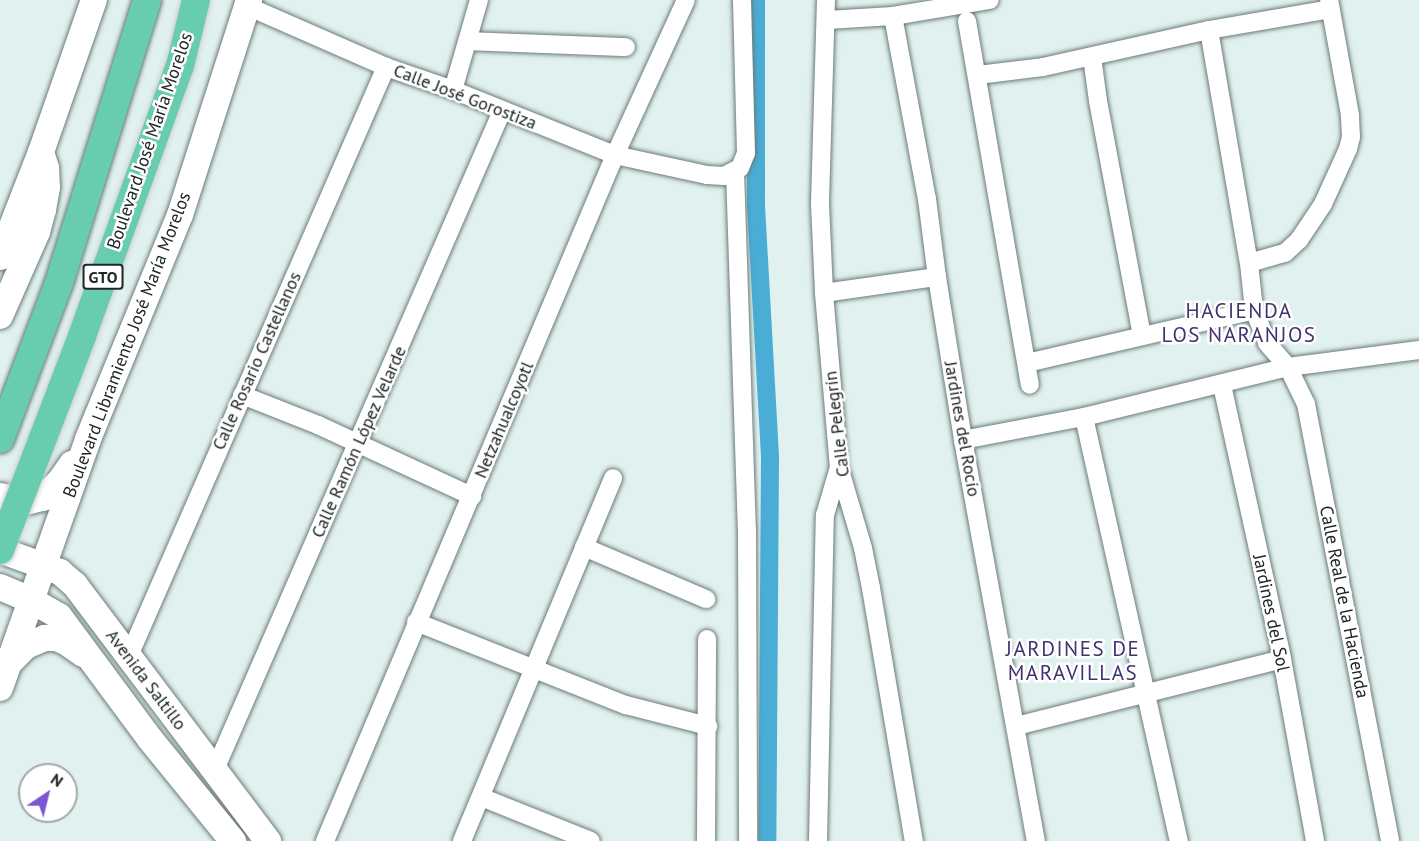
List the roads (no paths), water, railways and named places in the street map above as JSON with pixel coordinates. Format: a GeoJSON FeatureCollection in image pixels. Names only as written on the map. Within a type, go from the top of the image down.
{"type":"FeatureCollection","features":[{"type":"Feature","properties":{"kind":"main road","name":"GTO"},"geometry":{"type":"LineString","coordinates":[[0,439],[59,283],[147,0]]}},
{"type":"Feature","properties":{"kind":"main road","name":"Boulevard José María Morelos"},"geometry":{"type":"LineString","coordinates":[[0,550],[82,336],[180,66],[196,0]]}},
{"type":"Feature","properties":{"kind":"street"},"geometry":{"type":"LineString","coordinates":[[0,257],[41,152],[94,0]]}},
{"type":"Feature","properties":{"kind":"street"},"geometry":{"type":"LineString","coordinates":[[453,90],[479,0]]}},
{"type":"Feature","properties":{"kind":"street","name":"Netzahualcoyotl"},"geometry":{"type":"LineString","coordinates":[[325,841],[615,155],[686,0]]}},
{"type":"Feature","properties":{"kind":"street"},"geometry":{"type":"LineString","coordinates":[[742,0],[746,153],[740,168],[735,172],[747,529],[748,841]]}},
{"type":"Feature","properties":{"kind":"street","name":"Calle Pelegrín"},"geometry":{"type":"LineString","coordinates":[[826,0],[820,204],[824,293],[839,467],[869,578],[914,841]]}},
{"type":"Feature","properties":{"kind":"street"},"geometry":{"type":"LineString","coordinates":[[827,20],[893,16],[988,0]]}},
{"type":"Feature","properties":{"kind":"street","name":"Calle José Gorostiza"},"geometry":{"type":"LineString","coordinates":[[248,3],[386,67],[453,90],[615,155],[707,175],[735,172]]}},
{"type":"Feature","properties":{"kind":"street","name":"Boulevard Libramiento José María Morelos"},"geometry":{"type":"LineString","coordinates":[[0,688],[88,439],[180,215],[248,3]]}},
{"type":"Feature","properties":{"kind":"street"},"geometry":{"type":"LineString","coordinates":[[978,75],[1043,67],[1330,5],[1350,114],[1351,137],[1348,149],[1323,204],[1299,240],[1285,253],[1249,263]]}},
{"type":"Feature","properties":{"kind":"street","name":"Jardines del Rocío"},"geometry":{"type":"LineString","coordinates":[[893,16],[927,199],[936,276],[963,440],[1036,841]]}},
{"type":"Feature","properties":{"kind":"street"},"geometry":{"type":"LineString","coordinates":[[967,21],[1030,385]]}},
{"type":"Feature","properties":{"kind":"street","name":"Calle Real de la Hacienda"},"geometry":{"type":"LineString","coordinates":[[1209,30],[1249,263],[1254,310],[1267,343],[1288,367],[1306,404],[1390,841]]}},
{"type":"Feature","properties":{"kind":"street"},"geometry":{"type":"LineString","coordinates":[[468,41],[626,47]]}},
{"type":"Feature","properties":{"kind":"street"},"geometry":{"type":"LineString","coordinates":[[1092,57],[1098,101],[1142,336]]}},
{"type":"Feature","properties":{"kind":"street","name":"Calle Rosario Castellanos"},"geometry":{"type":"LineString","coordinates":[[129,656],[386,67]]}},
{"type":"Feature","properties":{"kind":"street","name":"Calle Ramón López Velarde"},"geometry":{"type":"LineString","coordinates":[[214,772],[502,111]]}},
{"type":"Feature","properties":{"kind":"street"},"geometry":{"type":"LineString","coordinates":[[0,316],[37,232],[43,210],[47,188],[46,168],[41,152]]}},
{"type":"Feature","properties":{"kind":"street"},"geometry":{"type":"LineString","coordinates":[[824,293],[936,276]]}},
{"type":"Feature","properties":{"kind":"street"},"geometry":{"type":"LineString","coordinates":[[1027,363],[1254,310]]}},
{"type":"Feature","properties":{"kind":"street"},"geometry":{"type":"LineString","coordinates":[[963,440],[1084,417],[1288,367],[1419,351]]}},
{"type":"Feature","properties":{"kind":"street","name":"Jardines del Sol"},"geometry":{"type":"LineString","coordinates":[[1222,385],[1282,659],[1315,841]]}},
{"type":"Feature","properties":{"kind":"street"},"geometry":{"type":"LineString","coordinates":[[242,394],[472,496]]}},
{"type":"Feature","properties":{"kind":"street"},"geometry":{"type":"LineString","coordinates":[[1084,417],[1179,841]]}},
{"type":"Feature","properties":{"kind":"street"},"geometry":{"type":"LineString","coordinates":[[0,496],[25,502],[43,498],[60,481],[88,439]]}},
{"type":"Feature","properties":{"kind":"street"},"geometry":{"type":"LineString","coordinates":[[818,841],[825,515],[839,467]]}},
{"type":"Feature","properties":{"kind":"street"},"geometry":{"type":"LineString","coordinates":[[462,841],[613,478]]}},
{"type":"Feature","properties":{"kind":"street"},"geometry":{"type":"LineString","coordinates":[[584,547],[706,599]]}},
{"type":"Feature","properties":{"kind":"street","name":"Avenida Saltillo"},"geometry":{"type":"LineString","coordinates":[[0,550],[60,572],[75,585],[268,841]]}},
{"type":"Feature","properties":{"kind":"street","name":"Avenida Saltillo"},"geometry":{"type":"LineString","coordinates":[[0,587],[31,600],[58,616],[150,739],[233,841]]}},
{"type":"Feature","properties":{"kind":"street"},"geometry":{"type":"LineString","coordinates":[[416,622],[626,705],[708,726]]}},
{"type":"Feature","properties":{"kind":"street"},"geometry":{"type":"LineString","coordinates":[[11,661],[35,641],[56,638],[78,650],[99,669]]}},
{"type":"Feature","properties":{"kind":"street"},"geometry":{"type":"LineString","coordinates":[[706,841],[707,639]]}},
{"type":"Feature","properties":{"kind":"street"},"geometry":{"type":"LineString","coordinates":[[1016,726],[1282,659]]}},
{"type":"Feature","properties":{"kind":"street"},"geometry":{"type":"LineString","coordinates":[[481,797],[591,841]]}},
{"type":"Feature","properties":{"kind":"waterway"},"geometry":{"type":"LineString","coordinates":[[756,0],[756,206],[770,459],[767,841]]}},
{"type":"Feature","properties":{"kind":"district","name":"HACIENDA LOS NARANJOS"},"geometry":{"type":"Point","coordinates":[1239,323]}},
{"type":"Feature","properties":{"kind":"district","name":"JARDINES DE MARAVILLAS"},"geometry":{"type":"Point","coordinates":[1073,661]}}]}
